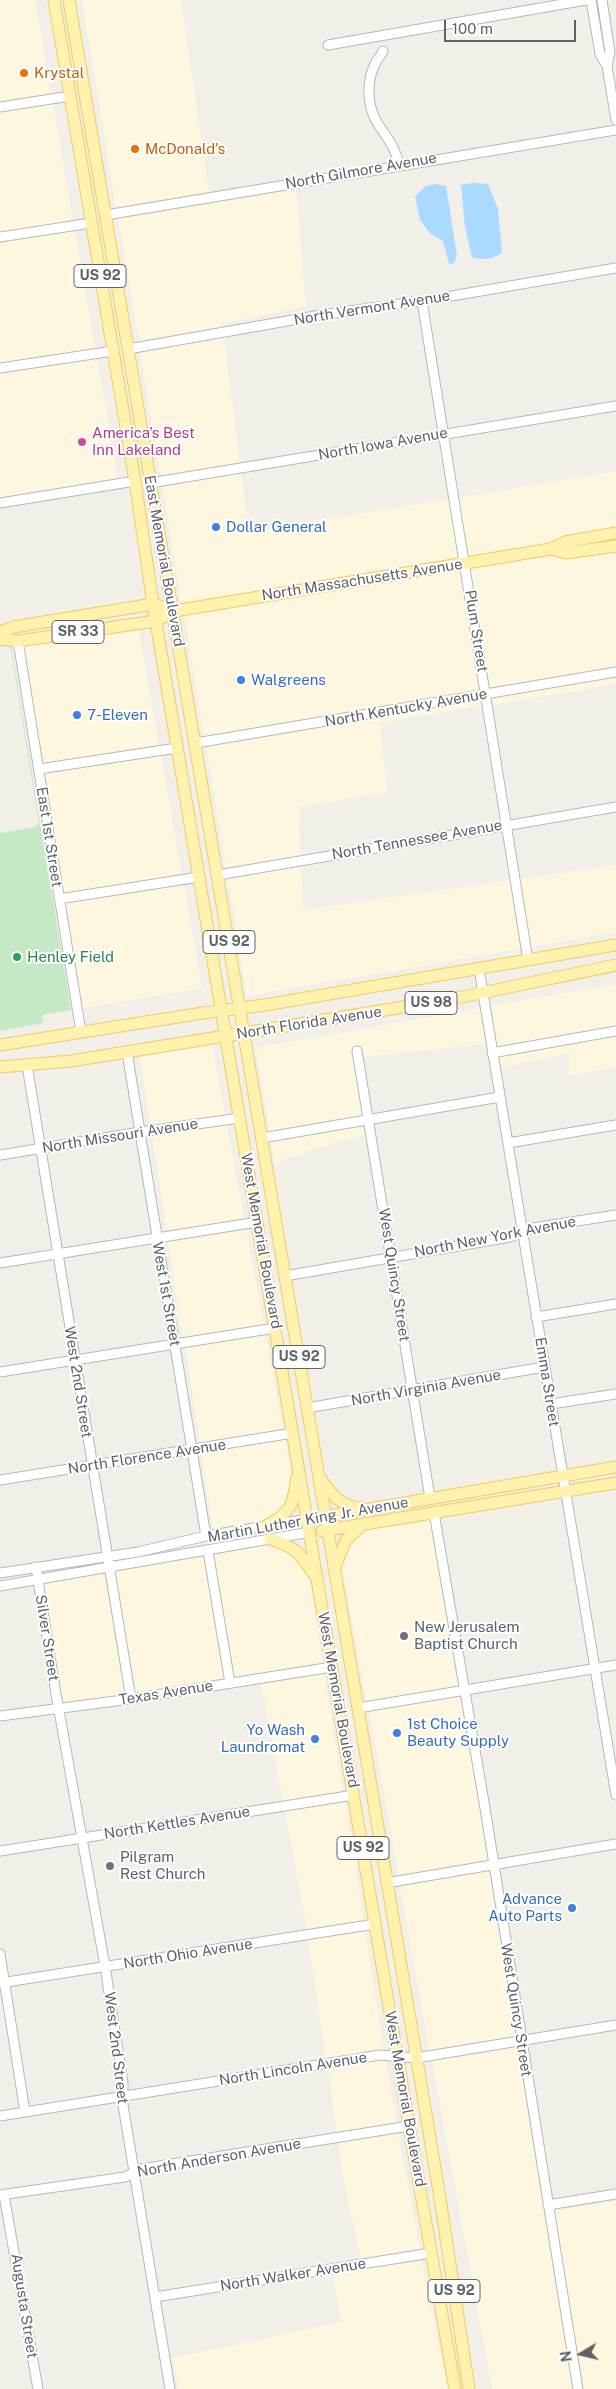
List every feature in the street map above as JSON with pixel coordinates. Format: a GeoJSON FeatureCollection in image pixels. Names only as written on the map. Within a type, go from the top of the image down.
{"type":"FeatureCollection","features":[{"type":"Feature","properties":{"kind":"main road","name":"East Memorial Boulevard"},"geometry":{"type":"LineString","coordinates":[[54,0],[222,1010]]}},
{"type":"Feature","properties":{"kind":"main road","name":"East Memorial Boulevard"},"geometry":{"type":"LineString","coordinates":[[69,0],[244,1033]]}},
{"type":"Feature","properties":{"kind":"main road"},"geometry":{"type":"LineString","coordinates":[[58,22],[64,29],[68,54],[74,60],[80,60]]}},
{"type":"Feature","properties":{"kind":"main road"},"geometry":{"type":"LineString","coordinates":[[77,142],[98,205],[106,215]]}},
{"type":"Feature","properties":{"kind":"main road"},"geometry":{"type":"LineString","coordinates":[[92,223],[114,271]]}},
{"type":"Feature","properties":{"kind":"main road","name":"North Massachusetts Avenue"},"geometry":{"type":"LineString","coordinates":[[174,611],[551,549],[565,542],[616,533]]}},
{"type":"Feature","properties":{"kind":"main road","name":"North Massachusetts Avenue"},"geometry":{"type":"LineString","coordinates":[[551,549],[566,553],[616,546]]}},
{"type":"Feature","properties":{"kind":"main road","name":"SR 33"},"geometry":{"type":"LineString","coordinates":[[0,632],[14,627],[153,604],[174,611]]}},
{"type":"Feature","properties":{"kind":"main road","name":"SR 33"},"geometry":{"type":"LineString","coordinates":[[0,639],[18,641],[156,621],[174,611]]}},
{"type":"Feature","properties":{"kind":"main road","name":"North Florida Avenue"},"geometry":{"type":"LineString","coordinates":[[0,1045],[240,1008],[616,946]]}},
{"type":"Feature","properties":{"kind":"main road","name":"North Florida Avenue"},"geometry":{"type":"LineString","coordinates":[[0,1067],[127,1052],[227,1036],[483,993],[616,965]]}},
{"type":"Feature","properties":{"kind":"main road","name":"West Memorial Boulevard"},"geometry":{"type":"LineString","coordinates":[[222,1010],[409,2126],[456,2389]]}},
{"type":"Feature","properties":{"kind":"main road"},"geometry":{"type":"LineString","coordinates":[[0,1051],[89,1038],[111,1028]]}},
{"type":"Feature","properties":{"kind":"main road","name":"West Memorial Boulevard"},"geometry":{"type":"LineString","coordinates":[[244,1033],[358,1708],[469,2389]]}},
{"type":"Feature","properties":{"kind":"main road","name":"Martin Luther King Jr. Avenue"},"geometry":{"type":"LineString","coordinates":[[308,1519],[325,1518],[430,1498],[616,1467]]}},
{"type":"Feature","properties":{"kind":"main road"},"geometry":{"type":"LineString","coordinates":[[266,1526],[282,1517],[292,1506],[299,1468]]}},
{"type":"Feature","properties":{"kind":"main road"},"geometry":{"type":"LineString","coordinates":[[318,1473],[329,1491],[350,1508],[376,1509]]}},
{"type":"Feature","properties":{"kind":"main road","name":"Martin Luther King Jr. Avenue"},"geometry":{"type":"LineString","coordinates":[[310,1532],[361,1526],[616,1484]]}},
{"type":"Feature","properties":{"kind":"main road"},"geometry":{"type":"LineString","coordinates":[[334,1571],[346,1540],[361,1526]]}},
{"type":"Feature","properties":{"kind":"main road"},"geometry":{"type":"LineString","coordinates":[[270,1539],[289,1544],[297,1550],[318,1580]]}},
{"type":"Feature","properties":{"kind":"main road"},"geometry":{"type":"LineString","coordinates":[[354,1795],[364,1800],[377,1824]]}},
{"type":"Feature","properties":{"kind":"main road"},"geometry":{"type":"LineString","coordinates":[[431,2253],[441,2259],[452,2276]]}},
{"type":"Feature","properties":{"kind":"street"},"geometry":{"type":"LineString","coordinates":[[328,45],[586,0]]}},
{"type":"Feature","properties":{"kind":"street"},"geometry":{"type":"LineString","coordinates":[[592,0],[600,54],[608,66]]}},
{"type":"Feature","properties":{"kind":"street"},"geometry":{"type":"LineString","coordinates":[[602,0],[610,52],[608,66],[616,120]]}},
{"type":"Feature","properties":{"kind":"street"},"geometry":{"type":"LineString","coordinates":[[383,51],[370,77],[370,101],[378,125],[393,146],[399,165]]}},
{"type":"Feature","properties":{"kind":"street"},"geometry":{"type":"LineString","coordinates":[[0,107],[70,96]]}},
{"type":"Feature","properties":{"kind":"street","name":"North Gilmore Avenue"},"geometry":{"type":"LineString","coordinates":[[106,215],[616,130]]}},
{"type":"Feature","properties":{"kind":"street"},"geometry":{"type":"LineString","coordinates":[[0,237],[92,223]]}},
{"type":"Feature","properties":{"kind":"street","name":"North Vermont Avenue"},"geometry":{"type":"LineString","coordinates":[[128,349],[321,315],[422,301],[616,268]]}},
{"type":"Feature","properties":{"kind":"street","name":"Plum Street"},"geometry":{"type":"LineString","coordinates":[[422,301],[528,960]]}},
{"type":"Feature","properties":{"kind":"street"},"geometry":{"type":"LineString","coordinates":[[0,368],[113,351]]}},
{"type":"Feature","properties":{"kind":"street","name":"North Iowa Avenue"},"geometry":{"type":"LineString","coordinates":[[150,483],[616,406]]}},
{"type":"Feature","properties":{"kind":"street"},"geometry":{"type":"LineString","coordinates":[[0,503],[135,481]]}},
{"type":"Feature","properties":{"kind":"street","name":"East 1st Street"},"geometry":{"type":"LineString","coordinates":[[18,641],[81,1032]]}},
{"type":"Feature","properties":{"kind":"street","name":"North Kentucky Avenue"},"geometry":{"type":"LineString","coordinates":[[196,743],[616,672]]}},
{"type":"Feature","properties":{"kind":"street"},"geometry":{"type":"LineString","coordinates":[[38,769],[177,748]]}},
{"type":"Feature","properties":{"kind":"street","name":"North Tennessee Avenue"},"geometry":{"type":"LineString","coordinates":[[218,875],[616,807]]}},
{"type":"Feature","properties":{"kind":"street"},"geometry":{"type":"LineString","coordinates":[[59,899],[200,878]]}},
{"type":"Feature","properties":{"kind":"street","name":"Emma Street"},"geometry":{"type":"LineString","coordinates":[[479,969],[616,1795]]}},
{"type":"Feature","properties":{"kind":"street"},"geometry":{"type":"LineString","coordinates":[[492,1052],[616,1031]]}},
{"type":"Feature","properties":{"kind":"street","name":"West Quincy Street"},"geometry":{"type":"LineString","coordinates":[[357,1051],[430,1498]]}},
{"type":"Feature","properties":{"kind":"street","name":"West 1st Street"},"geometry":{"type":"LineString","coordinates":[[127,1052],[206,1536]]}},
{"type":"Feature","properties":{"kind":"street","name":"West 2nd Street"},"geometry":{"type":"LineString","coordinates":[[26,1065],[131,1699]]}},
{"type":"Feature","properties":{"kind":"street"},"geometry":{"type":"LineString","coordinates":[[262,1138],[500,1096]]}},
{"type":"Feature","properties":{"kind":"street","name":"North Missouri Avenue"},"geometry":{"type":"LineString","coordinates":[[0,1155],[240,1118]]}},
{"type":"Feature","properties":{"kind":"street"},"geometry":{"type":"LineString","coordinates":[[508,1143],[616,1126]]}},
{"type":"Feature","properties":{"kind":"street","name":"North New York Avenue"},"geometry":{"type":"LineString","coordinates":[[285,1276],[391,1256],[510,1237],[533,1228],[616,1215]]}},
{"type":"Feature","properties":{"kind":"street"},"geometry":{"type":"LineString","coordinates":[[0,1263],[257,1222]]}},
{"type":"Feature","properties":{"kind":"street"},"geometry":{"type":"LineString","coordinates":[[536,1317],[616,1304]]}},
{"type":"Feature","properties":{"kind":"street"},"geometry":{"type":"LineString","coordinates":[[0,1372],[275,1328]]}},
{"type":"Feature","properties":{"kind":"street","name":"North Virginia Avenue"},"geometry":{"type":"LineString","coordinates":[[307,1408],[544,1367]]}},
{"type":"Feature","properties":{"kind":"street"},"geometry":{"type":"LineString","coordinates":[[551,1404],[616,1394]]}},
{"type":"Feature","properties":{"kind":"street","name":"North Florence Avenue"},"geometry":{"type":"LineString","coordinates":[[0,1480],[293,1433]]}},
{"type":"Feature","properties":{"kind":"street","name":"West Quincy Street"},"geometry":{"type":"LineString","coordinates":[[434,1513],[494,1864],[578,2389]]}},
{"type":"Feature","properties":{"kind":"street","name":"Martin Luther King Jr. Avenue"},"geometry":{"type":"LineString","coordinates":[[0,1573],[138,1552],[206,1536],[308,1519]]}},
{"type":"Feature","properties":{"kind":"street","name":"Martin Luther King Jr. Avenue"},"geometry":{"type":"LineString","coordinates":[[0,1586],[310,1532]]}},
{"type":"Feature","properties":{"kind":"street"},"geometry":{"type":"LineString","coordinates":[[208,1551],[230,1683]]}},
{"type":"Feature","properties":{"kind":"street","name":"Silver Street"},"geometry":{"type":"LineString","coordinates":[[36,1567],[60,1708]]}},
{"type":"Feature","properties":{"kind":"street"},"geometry":{"type":"LineString","coordinates":[[358,1708],[616,1665]]}},
{"type":"Feature","properties":{"kind":"street","name":"Texas Avenue"},"geometry":{"type":"LineString","coordinates":[[0,1716],[131,1699],[332,1666]]}},
{"type":"Feature","properties":{"kind":"street","name":"West 2nd Street"},"geometry":{"type":"LineString","coordinates":[[60,1708],[105,1966],[123,2083],[123,2105],[170,2389]]}},
{"type":"Feature","properties":{"kind":"street","name":"North Kettles Avenue"},"geometry":{"type":"LineString","coordinates":[[0,1851],[354,1795]]}},
{"type":"Feature","properties":{"kind":"street"},"geometry":{"type":"LineString","coordinates":[[386,1884],[616,1844]]}},
{"type":"Feature","properties":{"kind":"street","name":"North Ohio Avenue"},"geometry":{"type":"LineString","coordinates":[[2,1982],[375,1924]]}},
{"type":"Feature","properties":{"kind":"street"},"geometry":{"type":"LineString","coordinates":[[0,1954],[2,1982],[25,2112]]}},
{"type":"Feature","properties":{"kind":"street","name":"North Lincoln Avenue"},"geometry":{"type":"LineString","coordinates":[[0,2116],[380,2055],[416,2058],[616,2025]]}},
{"type":"Feature","properties":{"kind":"street","name":"North Anderson Avenue"},"geometry":{"type":"LineString","coordinates":[[2,2195],[125,2177],[134,2171],[409,2126]]}},
{"type":"Feature","properties":{"kind":"street"},"geometry":{"type":"LineString","coordinates":[[548,2205],[616,2194]]}},
{"type":"Feature","properties":{"kind":"street","name":"Augusta Street"},"geometry":{"type":"LineString","coordinates":[[2,2195],[38,2389]]}},
{"type":"Feature","properties":{"kind":"street","name":"North Walker Avenue"},"geometry":{"type":"LineString","coordinates":[[155,2297],[431,2253]]}},
{"type":"Feature","properties":{"kind":"shaded area"},"geometry":{"type":"Polygon","coordinates":[[[0,0],[35,0],[51,94],[0,102],[0,0]]]}},
{"type":"Feature","properties":{"kind":"shaded area"},"geometry":{"type":"Polygon","coordinates":[[[82,0],[181,0],[209,193],[116,208],[82,0]]]}},
{"type":"Feature","properties":{"kind":"shaded area"},"geometry":{"type":"Polygon","coordinates":[[[53,103],[73,222],[0,233],[0,112],[53,103]]]}},
{"type":"Feature","properties":{"kind":"shaded area"},"geometry":{"type":"Polygon","coordinates":[[[296,190],[306,306],[223,324],[223,328],[139,343],[118,217],[232,198],[296,190]]]}},
{"type":"Feature","properties":{"kind":"shaded area"},"geometry":{"type":"Polygon","coordinates":[[[75,230],[95,349],[0,363],[0,242],[75,230]]]}},
{"type":"Feature","properties":{"kind":"shaded area"},"geometry":{"type":"Polygon","coordinates":[[[224,337],[240,464],[161,476],[140,352],[224,337]]]}},
{"type":"Feature","properties":{"kind":"shaded area"},"geometry":{"type":"Polygon","coordinates":[[[97,358],[118,479],[0,498],[0,373],[97,358]]]}},
{"type":"Feature","properties":{"kind":"shaded area"},"geometry":{"type":"Polygon","coordinates":[[[616,471],[616,529],[547,545],[469,558],[458,498],[616,471]]]}},
{"type":"Feature","properties":{"kind":"shaded area"},"geometry":{"type":"Polygon","coordinates":[[[241,473],[249,532],[448,499],[459,560],[182,605],[162,485],[241,473]]]}},
{"type":"Feature","properties":{"kind":"shaded area"},"geometry":{"type":"Polygon","coordinates":[[[616,551],[616,668],[490,689],[471,567],[548,554],[616,551]]]}},
{"type":"Feature","properties":{"kind":"shaded area"},"geometry":{"type":"Polygon","coordinates":[[[460,569],[480,691],[204,737],[184,614],[460,569]]]}},
{"type":"Feature","properties":{"kind":"shaded area"},"geometry":{"type":"Polygon","coordinates":[[[138,627],[159,746],[43,764],[23,644],[138,627]]]}},
{"type":"Feature","properties":{"kind":"shaded area"},"geometry":{"type":"Polygon","coordinates":[[[616,677],[616,684],[493,705],[492,698],[616,677]]]}},
{"type":"Feature","properties":{"kind":"shaded area"},"geometry":{"type":"Polygon","coordinates":[[[482,700],[483,706],[380,723],[387,792],[299,807],[300,856],[226,869],[206,746],[482,700]]]}},
{"type":"Feature","properties":{"kind":"shaded area"},"geometry":{"type":"Polygon","coordinates":[[[161,755],[182,875],[63,894],[44,773],[161,755]]]}},
{"type":"Feature","properties":{"kind":"shaded area"},"geometry":{"type":"Polygon","coordinates":[[[301,865],[303,910],[510,880],[520,949],[247,996],[228,878],[301,865]]]}},
{"type":"Feature","properties":{"kind":"shaded area"},"geometry":{"type":"Polygon","coordinates":[[[616,865],[616,932],[530,947],[520,879],[616,865]]]}},
{"type":"Feature","properties":{"kind":"shaded area"},"geometry":{"type":"Polygon","coordinates":[[[184,884],[202,988],[82,1008],[64,903],[184,884]]]}},
{"type":"Feature","properties":{"kind":"shaded area"},"geometry":{"type":"Polygon","coordinates":[[[616,984],[616,1027],[497,1047],[490,1006],[616,984]]]}},
{"type":"Feature","properties":{"kind":"shaded area"},"geometry":{"type":"Polygon","coordinates":[[[480,1008],[486,1044],[363,1057],[361,1046],[351,1047],[362,1116],[270,1132],[256,1048],[480,1008]]]}},
{"type":"Feature","properties":{"kind":"shaded area"},"geometry":{"type":"Polygon","coordinates":[[[616,1036],[616,1067],[569,1075],[569,1053],[500,1068],[498,1056],[616,1036]]]}},
{"type":"Feature","properties":{"kind":"shaded area"},"geometry":{"type":"Polygon","coordinates":[[[212,1043],[225,1115],[150,1126],[140,1055],[212,1043]]]}},
{"type":"Feature","properties":{"kind":"shaded area"},"geometry":{"type":"Polygon","coordinates":[[[227,1124],[244,1220],[167,1232],[152,1135],[227,1124]]]}},
{"type":"Feature","properties":{"kind":"shaded area"},"geometry":{"type":"Polygon","coordinates":[[[364,1125],[365,1135],[324,1146],[275,1163],[271,1141],[364,1125]]]}},
{"type":"Feature","properties":{"kind":"shaded area"},"geometry":{"type":"Polygon","coordinates":[[[246,1229],[264,1325],[183,1338],[168,1241],[246,1229]]]}},
{"type":"Feature","properties":{"kind":"shaded area"},"geometry":{"type":"Polygon","coordinates":[[[265,1334],[283,1430],[200,1444],[185,1347],[265,1334]]]}},
{"type":"Feature","properties":{"kind":"shaded area"},"geometry":{"type":"Polygon","coordinates":[[[285,1439],[292,1479],[284,1509],[264,1521],[213,1530],[201,1453],[285,1439]]]}},
{"type":"Feature","properties":{"kind":"shaded area"},"geometry":{"type":"Polygon","coordinates":[[[430,1519],[459,1686],[367,1702],[342,1563],[351,1542],[364,1530],[430,1519]]]}},
{"type":"Feature","properties":{"kind":"shaded area"},"geometry":{"type":"Polygon","coordinates":[[[270,1544],[293,1554],[309,1575],[323,1663],[235,1678],[214,1555],[270,1544]]]}},
{"type":"Feature","properties":{"kind":"shaded area"},"geometry":{"type":"Polygon","coordinates":[[[204,1557],[224,1679],[135,1694],[114,1570],[204,1557]]]}},
{"type":"Feature","properties":{"kind":"shaded area"},"geometry":{"type":"Polygon","coordinates":[[[104,1572],[125,1695],[64,1703],[43,1583],[104,1572]]]}},
{"type":"Feature","properties":{"kind":"shaded area"},"geometry":{"type":"Polygon","coordinates":[[[324,1672],[343,1792],[283,1801],[261,1682],[324,1672]]]}},
{"type":"Feature","properties":{"kind":"shaded area"},"geometry":{"type":"Polygon","coordinates":[[[461,1695],[488,1861],[399,1877],[369,1711],[461,1695]]]}},
{"type":"Feature","properties":{"kind":"shaded area"},"geometry":{"type":"Polygon","coordinates":[[[345,1801],[364,1921],[307,1930],[285,1810],[345,1801]]]}},
{"type":"Feature","properties":{"kind":"shaded area"},"geometry":{"type":"Polygon","coordinates":[[[489,1870],[515,2038],[430,2052],[400,1886],[489,1870]]]}},
{"type":"Feature","properties":{"kind":"shaded area"},"geometry":{"type":"Polygon","coordinates":[[[365,1930],[384,2050],[326,2059],[308,1939],[365,1930]]]}},
{"type":"Feature","properties":{"kind":"shaded area"},"geometry":{"type":"Polygon","coordinates":[[[517,2047],[573,2389],[492,2389],[432,2061],[517,2047]]]}},
{"type":"Feature","properties":{"kind":"shaded area"},"geometry":{"type":"Polygon","coordinates":[[[386,2059],[396,2123],[337,2133],[328,2068],[386,2059]]]}},
{"type":"Feature","properties":{"kind":"shaded area"},"geometry":{"type":"Polygon","coordinates":[[[398,2132],[420,2250],[361,2260],[345,2186],[338,2142],[398,2132]]]}},
{"type":"Feature","properties":{"kind":"shaded area"},"geometry":{"type":"Polygon","coordinates":[[[616,2201],[616,2389],[584,2389],[554,2210],[616,2201]]]}},
{"type":"Feature","properties":{"kind":"shaded area"},"geometry":{"type":"Polygon","coordinates":[[[421,2259],[448,2389],[178,2389],[173,2358],[341,2322],[333,2273],[421,2259]]]}},
{"type":"Feature","properties":{"kind":"green space"},"geometry":{"type":"Polygon","coordinates":[[[0,643],[11,645],[71,1010],[42,1015],[43,1023],[0,1031],[0,833],[35,827],[39,824],[11,649],[7,646],[0,646],[0,643]]]}},
{"type":"Feature","properties":{"kind":"water"},"geometry":{"type":"Polygon","coordinates":[[[473,183],[488,184],[498,209],[502,252],[488,259],[472,257],[465,227],[461,185],[473,183]]]}},
{"type":"Feature","properties":{"kind":"water"},"geometry":{"type":"Polygon","coordinates":[[[435,184],[446,186],[457,256],[454,263],[449,264],[443,241],[431,234],[420,220],[415,196],[426,186],[435,184]]]}},
{"type":"Feature","properties":{"kind":"place","name":"Krystal"},"geometry":{"type":"Point","coordinates":[24,73]}},
{"type":"Feature","properties":{"kind":"place","name":"McDonald's"},"geometry":{"type":"Point","coordinates":[135,149]}},
{"type":"Feature","properties":{"kind":"place","name":"America's Best Inn Lakeland"},"geometry":{"type":"Point","coordinates":[82,442]}},
{"type":"Feature","properties":{"kind":"place","name":"Dollar General"},"geometry":{"type":"Point","coordinates":[216,527]}},
{"type":"Feature","properties":{"kind":"place","name":"Walgreens"},"geometry":{"type":"Point","coordinates":[241,680]}},
{"type":"Feature","properties":{"kind":"place","name":"7-Eleven"},"geometry":{"type":"Point","coordinates":[77,715]}},
{"type":"Feature","properties":{"kind":"place","name":"Henley Field"},"geometry":{"type":"Point","coordinates":[17,957]}},
{"type":"Feature","properties":{"kind":"place","name":"New Jerusalem Baptist Church"},"geometry":{"type":"Point","coordinates":[404,1636]}},
{"type":"Feature","properties":{"kind":"place","name":"1st Choice Beauty Supply"},"geometry":{"type":"Point","coordinates":[397,1733]}},
{"type":"Feature","properties":{"kind":"place","name":"Yo Wash Laundromat"},"geometry":{"type":"Point","coordinates":[315,1739]}},
{"type":"Feature","properties":{"kind":"place","name":"Pilgram Rest Church"},"geometry":{"type":"Point","coordinates":[110,1866]}},
{"type":"Feature","properties":{"kind":"place","name":"Advance Auto Parts"},"geometry":{"type":"Point","coordinates":[572,1908]}}]}
